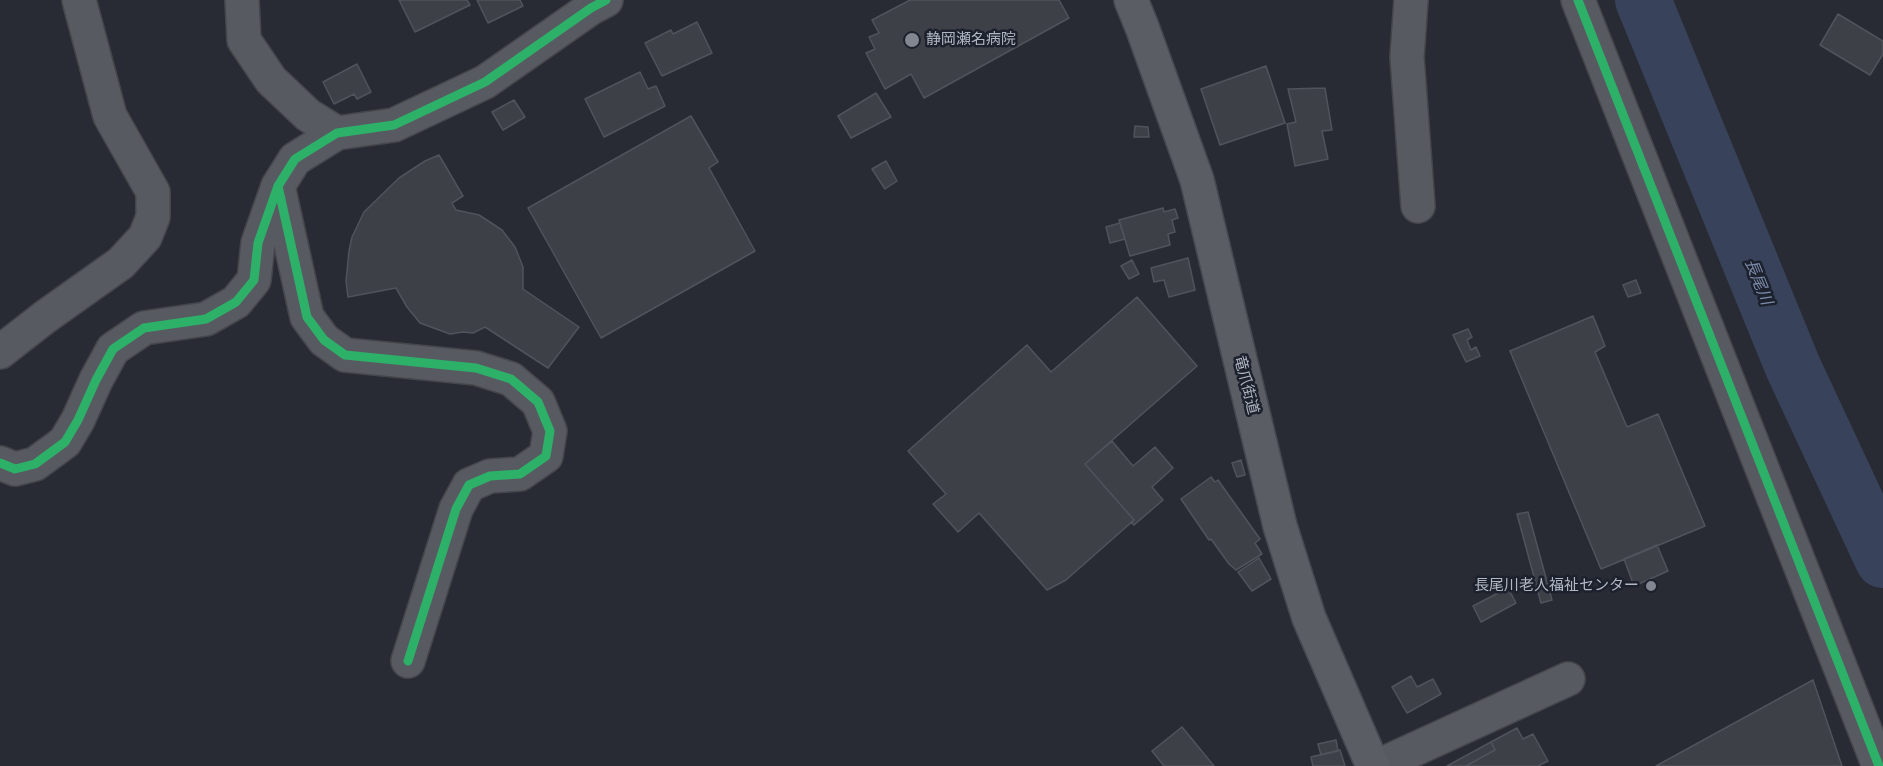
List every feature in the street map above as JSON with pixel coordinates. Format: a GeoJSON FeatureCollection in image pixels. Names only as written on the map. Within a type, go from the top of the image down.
{"type":"FeatureCollection","features":[{"type":"Feature","properties":{"kind":"main road","name":"竜爪街道"},"geometry":{"type":"LineString","coordinates":[[1131,0],[1197,180],[1280,526],[1309,618],[1376,766]]}},
{"type":"Feature","properties":{"kind":"street"},"geometry":{"type":"LineString","coordinates":[[0,352],[121,263],[145,237],[153,217],[153,192],[110,116],[79,0]]}},
{"type":"Feature","properties":{"kind":"street"},"geometry":{"type":"LineString","coordinates":[[242,0],[244,40],[271,80],[308,115],[337,133]]}},
{"type":"Feature","properties":{"kind":"street"},"geometry":{"type":"LineString","coordinates":[[0,463],[15,469],[35,464],[65,442],[113,349],[144,328],[206,319],[236,302],[254,280],[258,243],[278,186],[295,159],[337,133],[394,125],[485,82],[606,0]]}},
{"type":"Feature","properties":{"kind":"street"},"geometry":{"type":"LineString","coordinates":[[1411,0],[1407,57],[1418,206]]}},
{"type":"Feature","properties":{"kind":"street"},"geometry":{"type":"LineString","coordinates":[[1578,0],[1879,766]]}},
{"type":"Feature","properties":{"kind":"street"},"geometry":{"type":"LineString","coordinates":[[278,186],[307,317],[324,340],[345,355],[476,368],[511,379],[538,402],[550,431],[546,456],[529,468],[520,474],[489,476],[469,485],[456,509],[408,661]]}},
{"type":"Feature","properties":{"kind":"street"},"geometry":{"type":"LineString","coordinates":[[1376,766],[1568,679]]}},
{"type":"Feature","properties":{"kind":"building"},"geometry":{"type":"Polygon","coordinates":[[[399,0],[467,0],[470,5],[415,32],[399,0]]]}},
{"type":"Feature","properties":{"kind":"building"},"geometry":{"type":"Polygon","coordinates":[[[477,0],[520,0],[523,6],[488,23],[477,0]]]}},
{"type":"Feature","properties":{"kind":"building"},"geometry":{"type":"Polygon","coordinates":[[[910,0],[1059,0],[1069,18],[924,98],[911,74],[885,89],[866,53],[875,49],[869,37],[879,33],[872,20],[910,0]]]}},
{"type":"Feature","properties":{"kind":"building"},"geometry":{"type":"Polygon","coordinates":[[[1838,14],[1883,41],[1883,54],[1870,75],[1820,45],[1838,14]]]}},
{"type":"Feature","properties":{"kind":"building"},"geometry":{"type":"Polygon","coordinates":[[[697,22],[712,53],[662,76],[645,43],[671,30],[673,34],[697,22]]]}},
{"type":"Feature","properties":{"kind":"building"},"geometry":{"type":"Polygon","coordinates":[[[357,64],[371,92],[357,99],[354,94],[334,104],[323,82],[357,64]]]}},
{"type":"Feature","properties":{"kind":"building"},"geometry":{"type":"Polygon","coordinates":[[[1266,66],[1285,123],[1220,145],[1201,89],[1266,66]]]}},
{"type":"Feature","properties":{"kind":"building"},"geometry":{"type":"Polygon","coordinates":[[[640,72],[648,89],[656,86],[665,106],[604,137],[585,99],[640,72]]]}},
{"type":"Feature","properties":{"kind":"building"},"geometry":{"type":"Polygon","coordinates":[[[1325,88],[1332,130],[1322,131],[1328,159],[1295,166],[1287,124],[1296,122],[1288,89],[1325,88]]]}},
{"type":"Feature","properties":{"kind":"building"},"geometry":{"type":"Polygon","coordinates":[[[876,93],[891,117],[851,138],[838,116],[876,93]]]}},
{"type":"Feature","properties":{"kind":"building"},"geometry":{"type":"Polygon","coordinates":[[[514,100],[525,117],[503,130],[492,112],[514,100]]]}},
{"type":"Feature","properties":{"kind":"building"},"geometry":{"type":"Polygon","coordinates":[[[691,116],[718,162],[709,168],[755,251],[601,338],[528,208],[691,116]]]}},
{"type":"Feature","properties":{"kind":"building"},"geometry":{"type":"Polygon","coordinates":[[[1135,126],[1148,127],[1149,137],[1134,137],[1135,126]]]}},
{"type":"Feature","properties":{"kind":"building"},"geometry":{"type":"Polygon","coordinates":[[[439,155],[463,196],[452,203],[456,210],[479,215],[502,230],[515,247],[523,267],[523,289],[579,327],[548,368],[485,327],[473,333],[450,334],[420,323],[396,288],[348,297],[346,281],[349,251],[352,237],[364,212],[399,178],[439,155]]]}},
{"type":"Feature","properties":{"kind":"building"},"geometry":{"type":"Polygon","coordinates":[[[886,161],[897,181],[885,189],[872,169],[886,161]]]}},
{"type":"Feature","properties":{"kind":"building"},"geometry":{"type":"Polygon","coordinates":[[[1163,208],[1164,212],[1175,209],[1178,218],[1172,220],[1175,232],[1168,234],[1170,245],[1130,256],[1119,220],[1163,208]]]}},
{"type":"Feature","properties":{"kind":"building"},"geometry":{"type":"Polygon","coordinates":[[[1120,223],[1125,239],[1110,243],[1106,227],[1120,223]]]}},
{"type":"Feature","properties":{"kind":"building"},"geometry":{"type":"Polygon","coordinates":[[[1188,258],[1195,290],[1169,297],[1164,280],[1154,282],[1151,268],[1188,258]]]}},
{"type":"Feature","properties":{"kind":"building"},"geometry":{"type":"Polygon","coordinates":[[[1132,260],[1139,274],[1129,279],[1121,266],[1132,260]]]}},
{"type":"Feature","properties":{"kind":"building"},"geometry":{"type":"Polygon","coordinates":[[[1636,280],[1641,293],[1628,297],[1623,285],[1636,280]]]}},
{"type":"Feature","properties":{"kind":"building"},"geometry":{"type":"Polygon","coordinates":[[[1137,297],[1197,366],[1085,464],[1134,520],[1066,580],[1047,590],[979,513],[958,532],[933,504],[946,494],[908,451],[1027,345],[1051,372],[1137,297]]]}},
{"type":"Feature","properties":{"kind":"building"},"geometry":{"type":"Polygon","coordinates":[[[1593,316],[1605,346],[1595,352],[1627,427],[1658,414],[1705,526],[1601,569],[1510,351],[1593,316]]]}},
{"type":"Feature","properties":{"kind":"building"},"geometry":{"type":"Polygon","coordinates":[[[1468,329],[1472,337],[1467,340],[1471,350],[1476,347],[1480,356],[1466,362],[1453,335],[1468,329]]]}},
{"type":"Feature","properties":{"kind":"building"},"geometry":{"type":"Polygon","coordinates":[[[1112,441],[1133,466],[1155,447],[1173,468],[1152,487],[1163,500],[1134,525],[1131,522],[1134,520],[1085,464],[1112,441]]]}},
{"type":"Feature","properties":{"kind":"building"},"geometry":{"type":"Polygon","coordinates":[[[1241,460],[1245,475],[1237,477],[1232,463],[1241,460]]]}},
{"type":"Feature","properties":{"kind":"building"},"geometry":{"type":"Polygon","coordinates":[[[1211,477],[1215,482],[1218,480],[1260,539],[1255,543],[1262,554],[1236,570],[1211,539],[1209,540],[1181,499],[1211,477]]]}},
{"type":"Feature","properties":{"kind":"building"},"geometry":{"type":"Polygon","coordinates":[[[1528,512],[1552,600],[1541,603],[1517,514],[1528,512]]]}},
{"type":"Feature","properties":{"kind":"building"},"geometry":{"type":"Polygon","coordinates":[[[1657,545],[1668,571],[1634,586],[1624,559],[1657,545]]]}},
{"type":"Feature","properties":{"kind":"building"},"geometry":{"type":"Polygon","coordinates":[[[1259,558],[1271,579],[1252,591],[1238,572],[1259,558]]]}},
{"type":"Feature","properties":{"kind":"building"},"geometry":{"type":"Polygon","coordinates":[[[1508,588],[1516,603],[1481,622],[1473,606],[1508,588]]]}},
{"type":"Feature","properties":{"kind":"building"},"geometry":{"type":"Polygon","coordinates":[[[1411,676],[1417,687],[1433,679],[1441,694],[1407,713],[1392,687],[1411,676]]]}},
{"type":"Feature","properties":{"kind":"building"},"geometry":{"type":"Polygon","coordinates":[[[1813,680],[1842,766],[1656,766],[1813,680]]]}},
{"type":"Feature","properties":{"kind":"building"},"geometry":{"type":"Polygon","coordinates":[[[1182,727],[1214,766],[1164,766],[1152,751],[1182,727]]]}},
{"type":"Feature","properties":{"kind":"building"},"geometry":{"type":"Polygon","coordinates":[[[1517,728],[1523,739],[1533,734],[1548,761],[1538,766],[1466,766],[1495,750],[1491,742],[1517,728]]]}},
{"type":"Feature","properties":{"kind":"building"},"geometry":{"type":"Polygon","coordinates":[[[1336,740],[1338,751],[1321,755],[1318,744],[1336,740]]]}},
{"type":"Feature","properties":{"kind":"building"},"geometry":{"type":"Polygon","coordinates":[[[1491,742],[1495,750],[1466,766],[1447,766],[1491,742]]]}},
{"type":"Feature","properties":{"kind":"building"},"geometry":{"type":"Polygon","coordinates":[[[1340,750],[1345,766],[1313,766],[1311,757],[1340,750]]]}},
{"type":"Feature","properties":{"kind":"waterway","name":"長尾川"},"geometry":{"type":"LineString","coordinates":[[1643,0],[1793,367],[1883,560]]}},
{"type":"Feature","properties":{"kind":"cycle path"},"geometry":{"type":"LineString","coordinates":[[0,463],[15,469],[35,464],[65,442],[113,349],[144,328],[206,319],[236,302],[254,280],[258,243],[278,186],[295,159],[337,133],[394,125],[485,82],[606,0]]}},
{"type":"Feature","properties":{"kind":"cycle path"},"geometry":{"type":"LineString","coordinates":[[1578,0],[1879,766]]}},
{"type":"Feature","properties":{"kind":"cycle path"},"geometry":{"type":"LineString","coordinates":[[278,186],[307,317],[324,340],[345,355],[476,368],[511,379],[538,402],[550,431],[546,456],[520,474],[490,476],[469,485],[456,509],[408,661]]}},
{"type":"Feature","properties":{"kind":"place","name":"静岡瀬名病院"},"geometry":{"type":"Point","coordinates":[912,40]}},
{"type":"Feature","properties":{"kind":"place","name":"長尾川老人福祉センター"},"geometry":{"type":"Point","coordinates":[1651,586]}}]}
